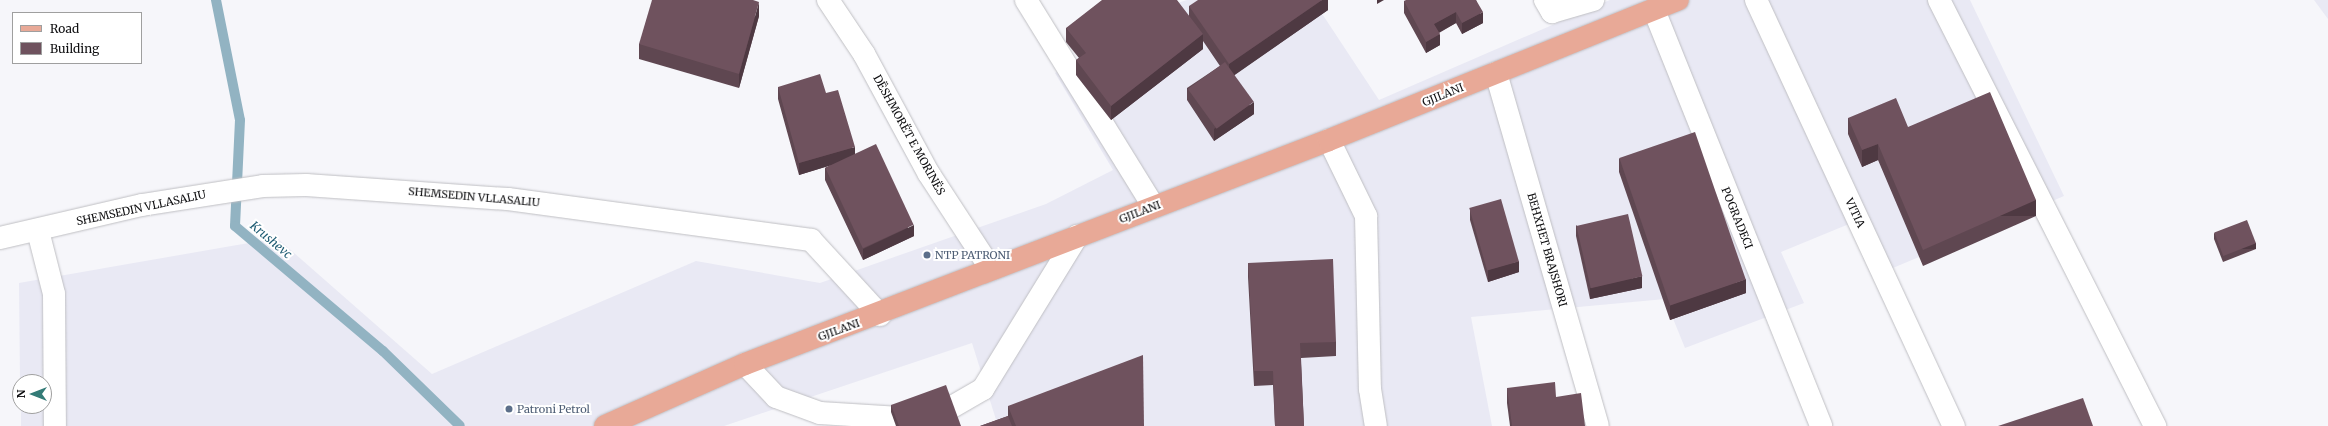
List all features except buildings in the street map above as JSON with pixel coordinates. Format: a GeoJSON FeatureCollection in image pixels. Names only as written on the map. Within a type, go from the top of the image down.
{"type":"FeatureCollection","features":[{"type":"Feature","properties":{"kind":"main road","name":"GJILANI"},"geometry":{"type":"LineString","coordinates":[[604,426],[745,364],[880,315],[991,269],[1329,140],[1678,0]]}},
{"type":"Feature","properties":{"kind":"street","name":"DËSHMORËT E MORINËS"},"geometry":{"type":"LineString","coordinates":[[828,0],[864,54],[929,174],[991,269]]}},
{"type":"Feature","properties":{"kind":"street"},"geometry":{"type":"LineString","coordinates":[[1026,0],[1154,207]]}},
{"type":"Feature","properties":{"kind":"street"},"geometry":{"type":"LineString","coordinates":[[1545,0],[1552,12],[1593,0]]}},
{"type":"Feature","properties":{"kind":"street","name":"VITIA"},"geometry":{"type":"LineString","coordinates":[[1756,0],[1954,426]]}},
{"type":"Feature","properties":{"kind":"street"},"geometry":{"type":"LineString","coordinates":[[1939,0],[2155,426]]}},
{"type":"Feature","properties":{"kind":"street","name":"POGRADECI"},"geometry":{"type":"LineString","coordinates":[[1654,10],[1821,426]]}},
{"type":"Feature","properties":{"kind":"street","name":"BEHXHET BRAJSHORI"},"geometry":{"type":"LineString","coordinates":[[1496,73],[1598,426]]}},
{"type":"Feature","properties":{"kind":"street"},"geometry":{"type":"LineString","coordinates":[[1329,140],[1366,216],[1370,389],[1376,426]]}},
{"type":"Feature","properties":{"kind":"street","name":"SHEMSEDIN VLLASALIU"},"geometry":{"type":"LineString","coordinates":[[0,238],[215,192],[263,186],[306,185],[508,199],[811,240],[880,315]]}},
{"type":"Feature","properties":{"kind":"street"},"geometry":{"type":"LineString","coordinates":[[38,231],[54,294],[55,426]]}},
{"type":"Feature","properties":{"kind":"street"},"geometry":{"type":"LineString","coordinates":[[745,364],[776,397],[820,413],[900,418],[945,411],[983,389],[1077,236]]}},
{"type":"Feature","properties":{"kind":"shaded area"},"geometry":{"type":"Polygon","coordinates":[[[1187,0],[1313,0],[1379,100],[1610,0],[1970,0],[2064,196],[1881,273],[1849,224],[1781,252],[1804,303],[1685,348],[1665,299],[1471,317],[1492,426],[998,426],[972,343],[724,426],[21,426],[21,414],[52,414],[52,374],[20,374],[19,283],[277,238],[432,374],[696,261],[820,283],[1046,204],[1113,170],[1055,73],[1151,11],[1187,0]]]}},
{"type":"Feature","properties":{"kind":"shaded area"},"geometry":{"type":"Polygon","coordinates":[[[2314,0],[2328,0],[2328,19],[2314,0]]]}},
{"type":"Feature","properties":{"kind":"waterway","name":"Krushevc"},"geometry":{"type":"LineString","coordinates":[[216,0],[240,120],[235,226],[383,351],[460,426]]}},
{"type":"Feature","properties":{"kind":"place","name":"NTP PATRONI"},"geometry":{"type":"Point","coordinates":[927,255]}},
{"type":"Feature","properties":{"kind":"place","name":"Patroni Petrol"},"geometry":{"type":"Point","coordinates":[509,409]}}]}
